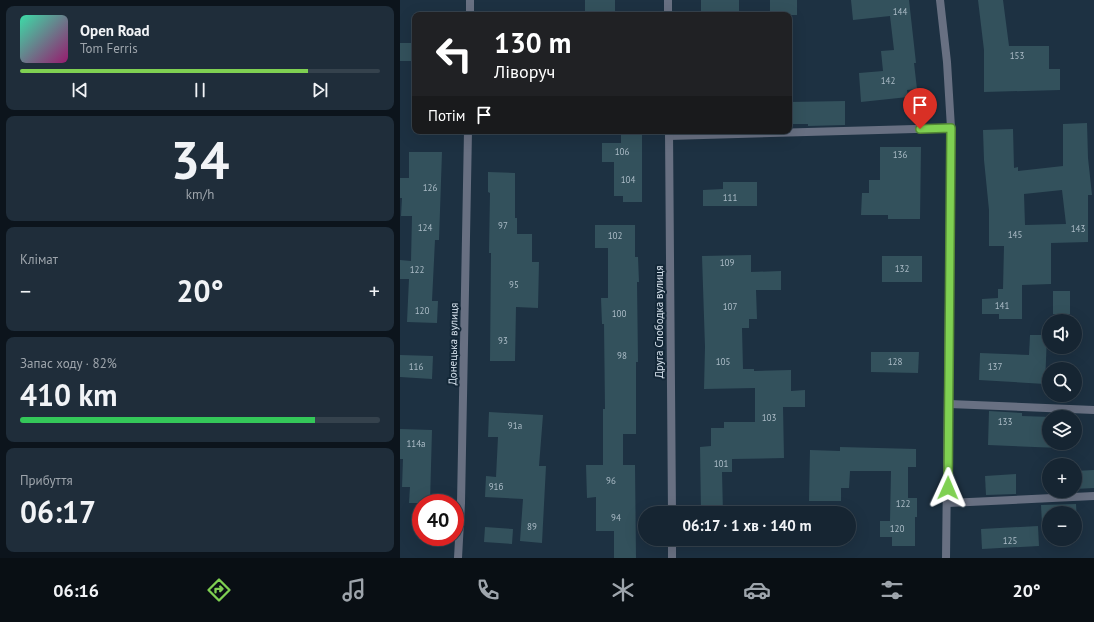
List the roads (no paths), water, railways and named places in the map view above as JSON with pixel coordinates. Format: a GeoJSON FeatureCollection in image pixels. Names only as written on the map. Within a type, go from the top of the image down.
{"type":"FeatureCollection","features":[{"type":"Feature","properties":{"kind":"street"},"geometry":{"type":"LineString","coordinates":[[470,0],[470,12]]}},
{"type":"Feature","properties":{"kind":"street"},"geometry":{"type":"LineString","coordinates":[[668,0],[668,12]]}},
{"type":"Feature","properties":{"kind":"street"},"geometry":{"type":"LineString","coordinates":[[940,0],[947,62],[951,128],[948,503],[946,558]]}},
{"type":"Feature","properties":{"kind":"street"},"geometry":{"type":"LineString","coordinates":[[792,131],[951,128]]}},
{"type":"Feature","properties":{"kind":"street","name":"Донецька вулиця"},"geometry":{"type":"LineString","coordinates":[[458,558],[461,495],[468,134]]}},
{"type":"Feature","properties":{"kind":"street","name":"Друга Слободка вулиця"},"geometry":{"type":"LineString","coordinates":[[669,134],[672,506]]}},
{"type":"Feature","properties":{"kind":"street"},"geometry":{"type":"LineString","coordinates":[[949,404],[1094,410]]}},
{"type":"Feature","properties":{"kind":"street"},"geometry":{"type":"LineString","coordinates":[[948,503],[1094,496]]}},
{"type":"Feature","properties":{"kind":"street"},"geometry":{"type":"LineString","coordinates":[[672,546],[672,558]]}}]}
